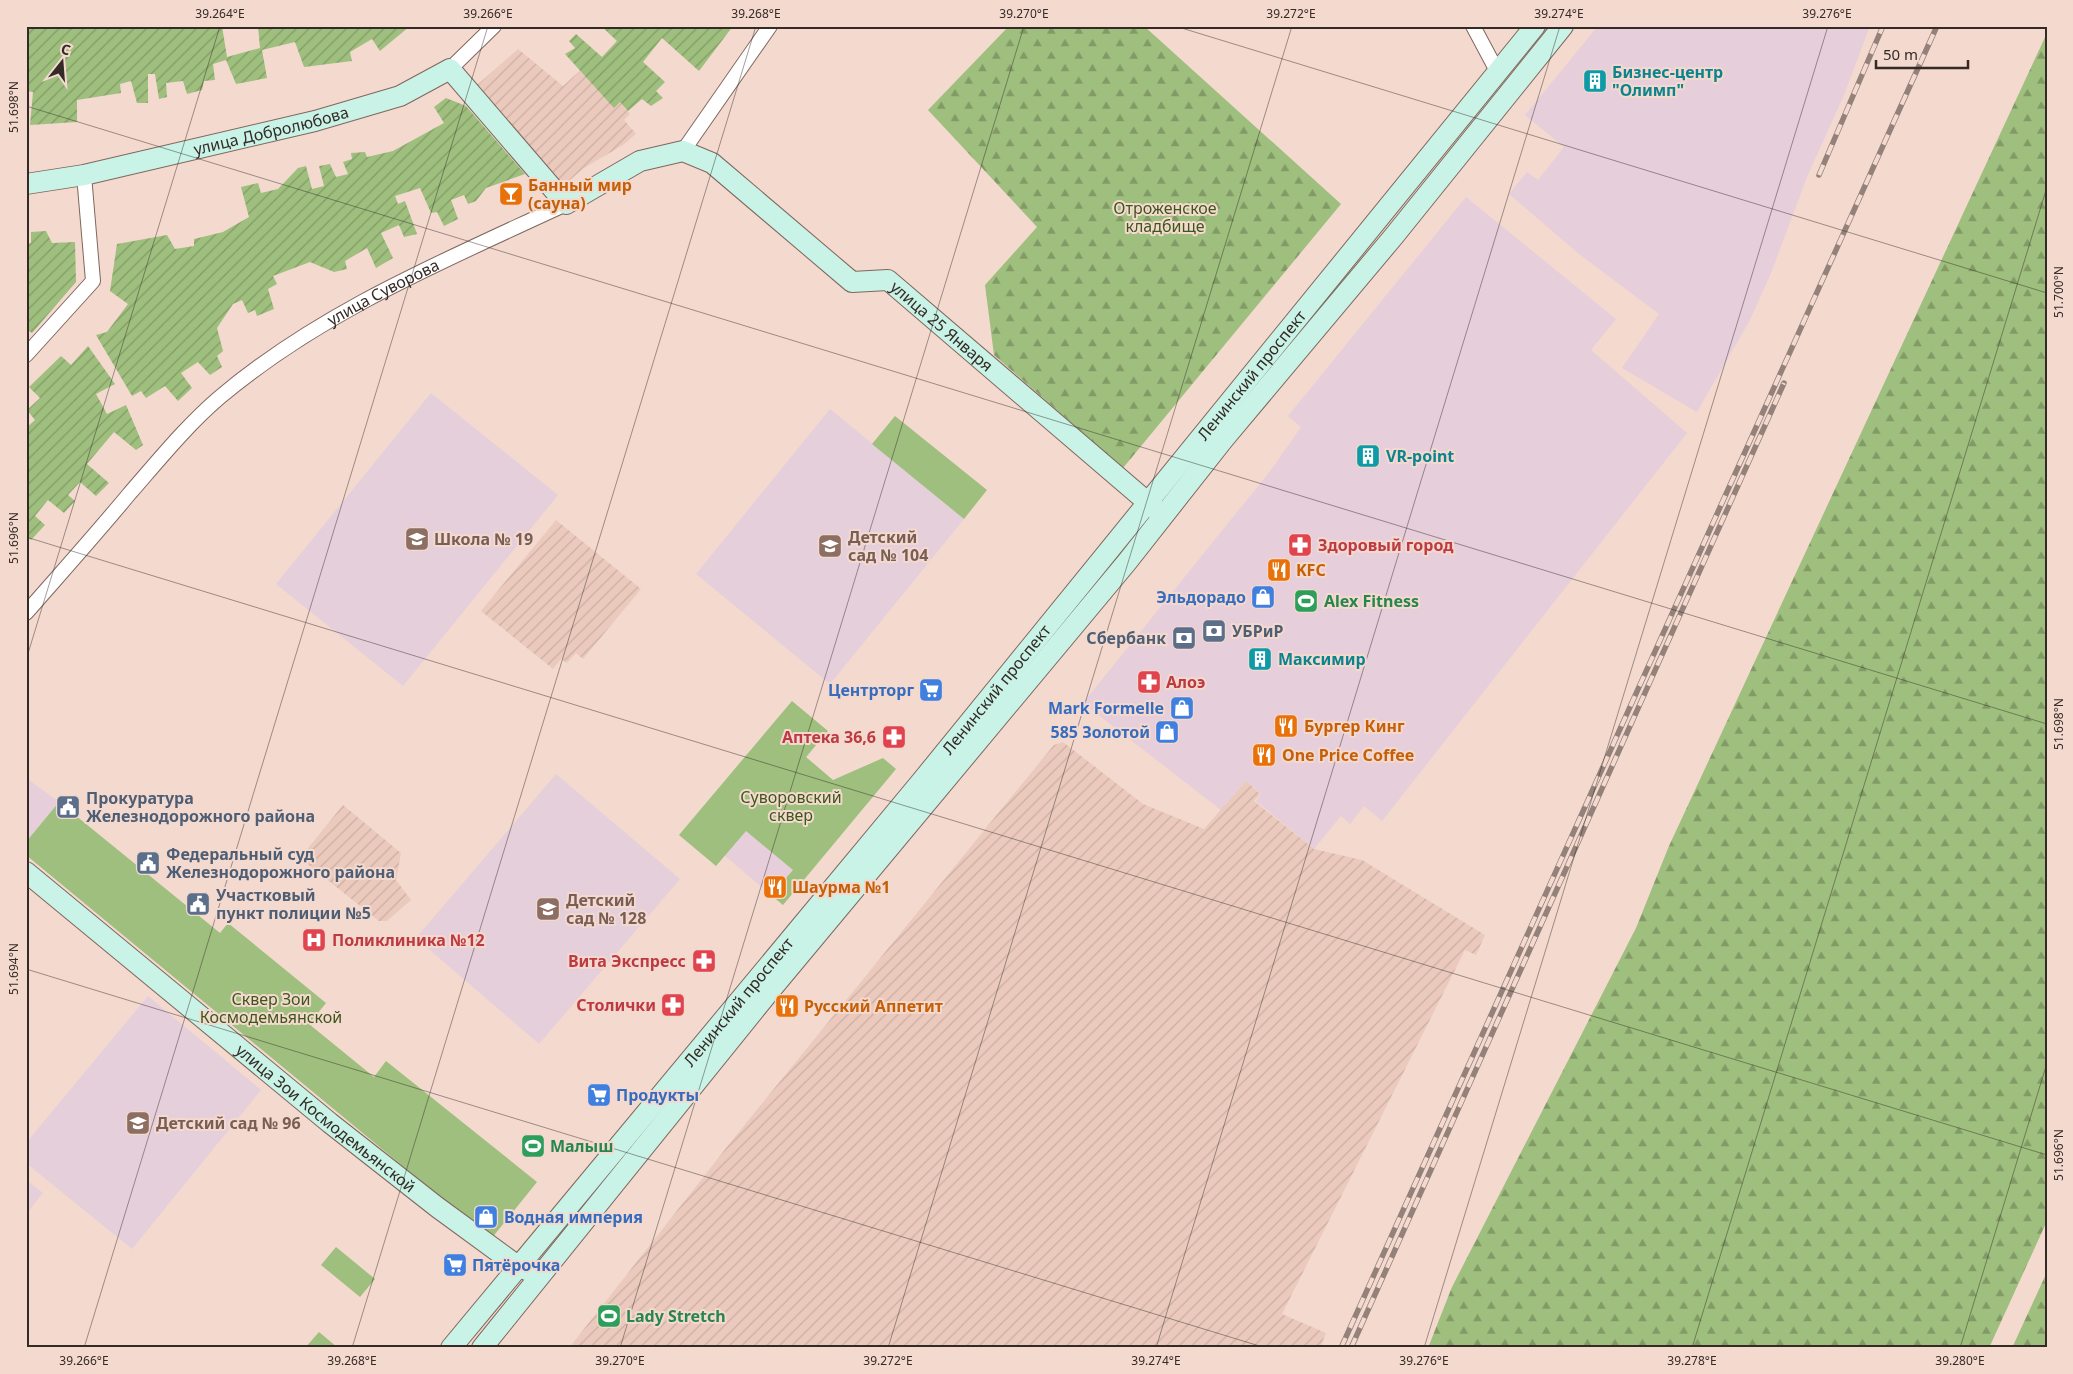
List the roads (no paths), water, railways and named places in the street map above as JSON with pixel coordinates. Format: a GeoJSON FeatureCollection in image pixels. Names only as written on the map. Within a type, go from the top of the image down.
{"type":"FeatureCollection","features":[{"type":"Feature","properties":{"kind":"main road","name":"Ленинский проспект"},"geometry":{"type":"LineString","coordinates":[[451,1348],[920,783],[1535,26]]}},
{"type":"Feature","properties":{"kind":"main road","name":"Ленинский проспект"},"geometry":{"type":"LineString","coordinates":[[482,1348],[769,992],[1164,516],[1223,440],[1563,26]]}},
{"type":"Feature","properties":{"kind":"main road","name":"улица Добролюбова"},"geometry":{"type":"LineString","coordinates":[[26,184],[84,176],[334,115],[400,96],[450,69]]}},
{"type":"Feature","properties":{"kind":"main road"},"geometry":{"type":"LineString","coordinates":[[450,69],[566,204]]}},
{"type":"Feature","properties":{"kind":"main road"},"geometry":{"type":"LineString","coordinates":[[1487,120],[1489,105],[1507,82],[1506,78],[1497,71]]}},
{"type":"Feature","properties":{"kind":"main road","name":"улица Суворова"},"geometry":{"type":"LineString","coordinates":[[566,204],[640,161],[683,151]]}},
{"type":"Feature","properties":{"kind":"main road","name":"улица 25 Января"},"geometry":{"type":"LineString","coordinates":[[683,151],[712,163],[852,282],[888,280],[1164,516]]}},
{"type":"Feature","properties":{"kind":"main road","name":"улица Зои Космодемьянской"},"geometry":{"type":"LineString","coordinates":[[26,872],[330,1123],[437,1207],[518,1267],[540,1276]]}},
{"type":"Feature","properties":{"kind":"street","name":"улица Добролюбова"},"geometry":{"type":"LineString","coordinates":[[450,69],[494,26]]}},
{"type":"Feature","properties":{"kind":"street"},"geometry":{"type":"LineString","coordinates":[[683,151],[770,26]]}},
{"type":"Feature","properties":{"kind":"street"},"geometry":{"type":"LineString","coordinates":[[1473,26],[1497,71]]}},
{"type":"Feature","properties":{"kind":"street"},"geometry":{"type":"LineString","coordinates":[[26,355],[93,280],[84,176]]}},
{"type":"Feature","properties":{"kind":"street","name":"улица Суворова"},"geometry":{"type":"LineString","coordinates":[[26,613],[162,456],[220,397],[302,337],[338,315],[412,276],[566,204]]}},
{"type":"Feature","properties":{"kind":"railway"},"geometry":{"type":"LineString","coordinates":[[1819,175],[1883,26]]}},
{"type":"Feature","properties":{"kind":"railway"},"geometry":{"type":"LineString","coordinates":[[1341,1348],[1937,26]]}},
{"type":"Feature","properties":{"kind":"railway"},"geometry":{"type":"LineString","coordinates":[[1351,1348],[1784,383]]}},
{"type":"Feature","properties":{"kind":"place","name":"Бизнес-центр \"Олимп\""},"geometry":{"type":"Point","coordinates":[1595,81]}},
{"type":"Feature","properties":{"kind":"place","name":"Банный мир (сауна)"},"geometry":{"type":"Point","coordinates":[511,194]}},
{"type":"Feature","properties":{"kind":"place","name":"VR-point"},"geometry":{"type":"Point","coordinates":[1368,456]}},
{"type":"Feature","properties":{"kind":"place","name":"Школа № 19"},"geometry":{"type":"Point","coordinates":[417,539]}},
{"type":"Feature","properties":{"kind":"place","name":"Здоровый город"},"geometry":{"type":"Point","coordinates":[1300,545]}},
{"type":"Feature","properties":{"kind":"place","name":"Детский сад № 104"},"geometry":{"type":"Point","coordinates":[830,546]}},
{"type":"Feature","properties":{"kind":"place","name":"KFC"},"geometry":{"type":"Point","coordinates":[1279,570]}},
{"type":"Feature","properties":{"kind":"place","name":"Эльдорадо"},"geometry":{"type":"Point","coordinates":[1263,597]}},
{"type":"Feature","properties":{"kind":"place","name":"Alex Fitness"},"geometry":{"type":"Point","coordinates":[1306,601]}},
{"type":"Feature","properties":{"kind":"place","name":"УБРиР"},"geometry":{"type":"Point","coordinates":[1214,631]}},
{"type":"Feature","properties":{"kind":"place","name":"Сбербанк"},"geometry":{"type":"Point","coordinates":[1184,638]}},
{"type":"Feature","properties":{"kind":"place","name":"Максимир"},"geometry":{"type":"Point","coordinates":[1260,659]}},
{"type":"Feature","properties":{"kind":"place","name":"Алоэ"},"geometry":{"type":"Point","coordinates":[1149,682]}},
{"type":"Feature","properties":{"kind":"place","name":"Центрторг"},"geometry":{"type":"Point","coordinates":[931,690]}},
{"type":"Feature","properties":{"kind":"place","name":"Mark Formelle"},"geometry":{"type":"Point","coordinates":[1182,708]}},
{"type":"Feature","properties":{"kind":"place","name":"Бургер Кинг"},"geometry":{"type":"Point","coordinates":[1286,726]}},
{"type":"Feature","properties":{"kind":"place","name":"585 Золотой"},"geometry":{"type":"Point","coordinates":[1167,732]}},
{"type":"Feature","properties":{"kind":"place","name":"Аптека 36,6"},"geometry":{"type":"Point","coordinates":[894,737]}},
{"type":"Feature","properties":{"kind":"place","name":"One Price Coffee"},"geometry":{"type":"Point","coordinates":[1264,755]}},
{"type":"Feature","properties":{"kind":"place","name":"Прокуратура Железнодорожного района"},"geometry":{"type":"Point","coordinates":[68,807]}},
{"type":"Feature","properties":{"kind":"place","name":"Федеральный суд Железнодорожного района"},"geometry":{"type":"Point","coordinates":[148,863]}},
{"type":"Feature","properties":{"kind":"place","name":"Шаурма №1"},"geometry":{"type":"Point","coordinates":[775,887]}},
{"type":"Feature","properties":{"kind":"place","name":"Участковый пункт полиции №5"},"geometry":{"type":"Point","coordinates":[198,904]}},
{"type":"Feature","properties":{"kind":"place","name":"Детский сад № 128"},"geometry":{"type":"Point","coordinates":[548,909]}},
{"type":"Feature","properties":{"kind":"place","name":"Поликлиника №12"},"geometry":{"type":"Point","coordinates":[314,940]}},
{"type":"Feature","properties":{"kind":"place","name":"Вита Экспресс"},"geometry":{"type":"Point","coordinates":[704,961]}},
{"type":"Feature","properties":{"kind":"place","name":"Столички"},"geometry":{"type":"Point","coordinates":[673,1005]}},
{"type":"Feature","properties":{"kind":"place","name":"Русский Аппетит"},"geometry":{"type":"Point","coordinates":[787,1006]}},
{"type":"Feature","properties":{"kind":"place","name":"Продукты"},"geometry":{"type":"Point","coordinates":[599,1095]}},
{"type":"Feature","properties":{"kind":"place","name":"Детский сад № 96"},"geometry":{"type":"Point","coordinates":[138,1123]}},
{"type":"Feature","properties":{"kind":"place","name":"Малыш"},"geometry":{"type":"Point","coordinates":[533,1146]}},
{"type":"Feature","properties":{"kind":"place","name":"Водная империя"},"geometry":{"type":"Point","coordinates":[486,1217]}},
{"type":"Feature","properties":{"kind":"place","name":"Пятёрочка"},"geometry":{"type":"Point","coordinates":[455,1265]}},
{"type":"Feature","properties":{"kind":"place","name":"Lady Stretch"},"geometry":{"type":"Point","coordinates":[609,1316]}},
{"type":"Feature","properties":{"kind":"park label","name":"Отроженское кладбище"},"geometry":{"type":"Point","coordinates":[1165,217]}},
{"type":"Feature","properties":{"kind":"park label","name":"Суворовский сквер"},"geometry":{"type":"Point","coordinates":[791,806]}},
{"type":"Feature","properties":{"kind":"park label","name":"Сквер Зои Космодемьянской"},"geometry":{"type":"Point","coordinates":[271,1008]}}]}
